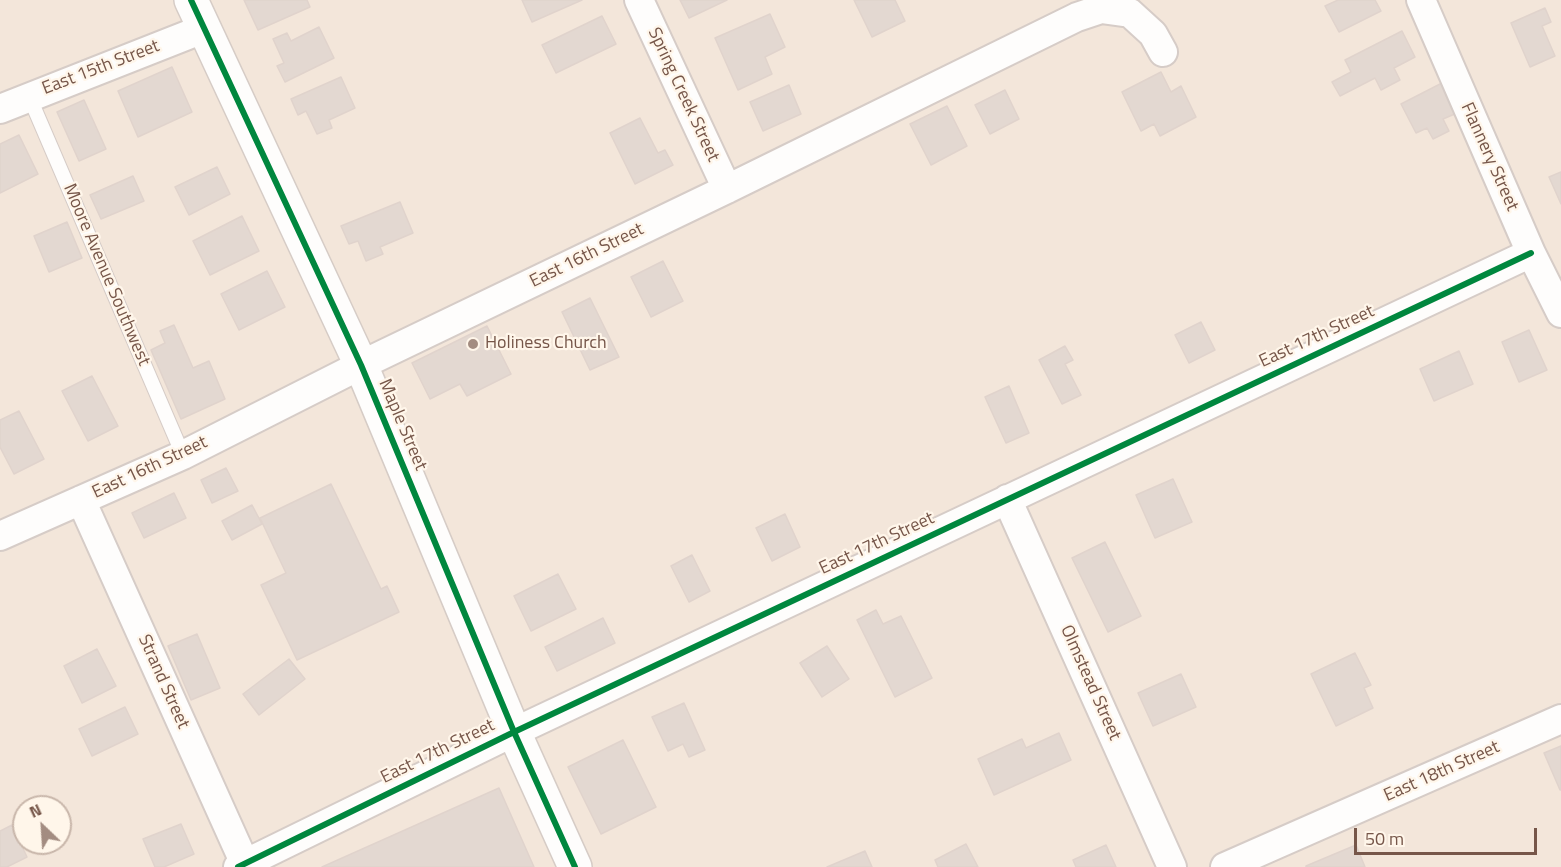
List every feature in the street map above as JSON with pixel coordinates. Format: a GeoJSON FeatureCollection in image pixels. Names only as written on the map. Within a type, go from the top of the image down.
{"type":"FeatureCollection","features":[{"type":"Feature","properties":{"kind":"main road","name":"Maple Street"},"geometry":{"type":"LineString","coordinates":[[191,0],[360,365],[514,732],[574,867]]}},
{"type":"Feature","properties":{"kind":"street","name":"Spring Creek Street"},"geometry":{"type":"LineString","coordinates":[[639,0],[727,189]]}},
{"type":"Feature","properties":{"kind":"street","name":"Flannery Street"},"geometry":{"type":"LineString","coordinates":[[1421,0],[1531,253],[1561,313]]}},
{"type":"Feature","properties":{"kind":"street","name":"East 16th Street"},"geometry":{"type":"LineString","coordinates":[[0,536],[183,455],[360,365],[727,189],[1052,28],[1101,9],[1130,13],[1153,34],[1163,52]]}},
{"type":"Feature","properties":{"kind":"street","name":"East 15th Street"},"geometry":{"type":"LineString","coordinates":[[0,109],[203,30]]}},
{"type":"Feature","properties":{"kind":"street","name":"East 17th Street"},"geometry":{"type":"LineString","coordinates":[[242,866],[514,732],[1531,253]]}},
{"type":"Feature","properties":{"kind":"street","name":"Olmstead Street"},"geometry":{"type":"LineString","coordinates":[[1007,499],[1172,867]]}},
{"type":"Feature","properties":{"kind":"street","name":"Strand Street"},"geometry":{"type":"LineString","coordinates":[[81,500],[242,866]]}},
{"type":"Feature","properties":{"kind":"street","name":"East 18th Street"},"geometry":{"type":"LineString","coordinates":[[1225,867],[1561,719]]}},
{"type":"Feature","properties":{"kind":"lane","name":"Moore Avenue Southwest"},"geometry":{"type":"LineString","coordinates":[[29,96],[183,455]]}},
{"type":"Feature","properties":{"kind":"shaded area"},"geometry":{"type":"Polygon","coordinates":[[[0,0],[1561,0],[1561,867],[0,867],[0,0]]]}},
{"type":"Feature","properties":{"kind":"building"},"geometry":{"type":"Polygon","coordinates":[[[244,0],[307,0],[310,7],[258,30],[244,0]]]}},
{"type":"Feature","properties":{"kind":"building"},"geometry":{"type":"Polygon","coordinates":[[[522,0],[582,0],[532,22],[522,0]]]}},
{"type":"Feature","properties":{"kind":"building"},"geometry":{"type":"Polygon","coordinates":[[[680,0],[727,0],[689,18],[680,0]]]}},
{"type":"Feature","properties":{"kind":"building"},"geometry":{"type":"Polygon","coordinates":[[[854,0],[895,0],[905,21],[872,37],[854,0]]]}},
{"type":"Feature","properties":{"kind":"building"},"geometry":{"type":"Polygon","coordinates":[[[1338,0],[1375,0],[1381,11],[1339,32],[1325,6],[1338,0]]]}},
{"type":"Feature","properties":{"kind":"building"},"geometry":{"type":"Polygon","coordinates":[[[1545,8],[1551,22],[1542,26],[1555,56],[1530,67],[1511,23],[1545,8]]]}},
{"type":"Feature","properties":{"kind":"building"},"geometry":{"type":"Polygon","coordinates":[[[770,14],[785,47],[765,57],[772,74],[738,90],[715,38],[770,14]]]}},
{"type":"Feature","properties":{"kind":"building"},"geometry":{"type":"Polygon","coordinates":[[[602,16],[616,44],[556,73],[542,45],[602,16]]]}},
{"type":"Feature","properties":{"kind":"building"},"geometry":{"type":"Polygon","coordinates":[[[319,27],[334,58],[285,82],[277,66],[284,63],[273,39],[287,33],[291,41],[319,27]]]}},
{"type":"Feature","properties":{"kind":"building"},"geometry":{"type":"Polygon","coordinates":[[[1402,31],[1415,57],[1394,68],[1400,80],[1381,90],[1375,78],[1340,96],[1332,82],[1351,72],[1345,60],[1402,31]]]}},
{"type":"Feature","properties":{"kind":"building"},"geometry":{"type":"Polygon","coordinates":[[[172,67],[192,112],[138,137],[118,91],[172,67]]]}},
{"type":"Feature","properties":{"kind":"building"},"geometry":{"type":"Polygon","coordinates":[[[1161,72],[1171,92],[1181,86],[1196,117],[1160,136],[1154,124],[1141,131],[1122,92],[1161,72]]]}},
{"type":"Feature","properties":{"kind":"building"},"geometry":{"type":"Polygon","coordinates":[[[341,77],[355,108],[329,120],[332,128],[317,134],[306,111],[298,115],[291,99],[341,77]]]}},
{"type":"Feature","properties":{"kind":"building"},"geometry":{"type":"Polygon","coordinates":[[[1442,83],[1457,113],[1443,119],[1449,131],[1433,139],[1427,128],[1416,133],[1401,104],[1442,83]]]}},
{"type":"Feature","properties":{"kind":"building"},"geometry":{"type":"Polygon","coordinates":[[[789,85],[801,114],[763,131],[750,102],[789,85]]]}},
{"type":"Feature","properties":{"kind":"building"},"geometry":{"type":"Polygon","coordinates":[[[1005,90],[1019,119],[990,134],[975,105],[1005,90]]]}},
{"type":"Feature","properties":{"kind":"building"},"geometry":{"type":"Polygon","coordinates":[[[84,100],[106,149],[79,161],[57,112],[84,100]]]}},
{"type":"Feature","properties":{"kind":"building"},"geometry":{"type":"Polygon","coordinates":[[[947,106],[967,146],[931,165],[910,124],[947,106]]]}},
{"type":"Feature","properties":{"kind":"building"},"geometry":{"type":"Polygon","coordinates":[[[640,118],[658,153],[665,150],[673,165],[635,184],[610,133],[640,118]]]}},
{"type":"Feature","properties":{"kind":"building"},"geometry":{"type":"Polygon","coordinates":[[[19,135],[38,174],[0,193],[0,144],[19,135]]]}},
{"type":"Feature","properties":{"kind":"building"},"geometry":{"type":"Polygon","coordinates":[[[217,167],[230,194],[189,215],[175,187],[217,167]]]}},
{"type":"Feature","properties":{"kind":"building"},"geometry":{"type":"Polygon","coordinates":[[[1561,172],[1561,204],[1549,177],[1561,172]]]}},
{"type":"Feature","properties":{"kind":"building"},"geometry":{"type":"Polygon","coordinates":[[[133,176],[144,201],[101,219],[90,195],[133,176]]]}},
{"type":"Feature","properties":{"kind":"building"},"geometry":{"type":"Polygon","coordinates":[[[400,202],[413,233],[380,247],[383,254],[366,261],[358,241],[349,244],[341,226],[400,202]]]}},
{"type":"Feature","properties":{"kind":"building"},"geometry":{"type":"Polygon","coordinates":[[[242,216],[259,251],[210,275],[193,241],[242,216]]]}},
{"type":"Feature","properties":{"kind":"building"},"geometry":{"type":"Polygon","coordinates":[[[67,222],[82,258],[49,272],[34,236],[67,222]]]}},
{"type":"Feature","properties":{"kind":"building"},"geometry":{"type":"Polygon","coordinates":[[[663,261],[683,301],[651,317],[631,277],[663,261]]]}},
{"type":"Feature","properties":{"kind":"building"},"geometry":{"type":"Polygon","coordinates":[[[267,271],[285,307],[239,330],[221,294],[267,271]]]}},
{"type":"Feature","properties":{"kind":"building"},"geometry":{"type":"Polygon","coordinates":[[[590,298],[619,357],[590,370],[562,312],[590,298]]]}},
{"type":"Feature","properties":{"kind":"building"},"geometry":{"type":"Polygon","coordinates":[[[1201,322],[1215,350],[1189,363],[1175,335],[1201,322]]]}},
{"type":"Feature","properties":{"kind":"building"},"geometry":{"type":"Polygon","coordinates":[[[174,325],[193,368],[209,361],[225,399],[181,419],[151,350],[165,343],[160,331],[174,325]]]}},
{"type":"Feature","properties":{"kind":"building","name":"Holiness Church"},"geometry":{"type":"Polygon","coordinates":[[[487,326],[511,374],[467,396],[460,384],[430,399],[412,363],[487,326]]]}},
{"type":"Feature","properties":{"kind":"building"},"geometry":{"type":"Polygon","coordinates":[[[1529,330],[1547,370],[1519,382],[1502,342],[1529,330]]]}},
{"type":"Feature","properties":{"kind":"building"},"geometry":{"type":"Polygon","coordinates":[[[1065,346],[1073,360],[1065,364],[1081,395],[1062,404],[1039,360],[1065,346]]]}},
{"type":"Feature","properties":{"kind":"building"},"geometry":{"type":"Polygon","coordinates":[[[1459,351],[1473,384],[1434,401],[1420,369],[1459,351]]]}},
{"type":"Feature","properties":{"kind":"building"},"geometry":{"type":"Polygon","coordinates":[[[92,376],[118,426],[88,441],[62,391],[92,376]]]}},
{"type":"Feature","properties":{"kind":"building"},"geometry":{"type":"Polygon","coordinates":[[[1009,386],[1029,433],[1006,443],[985,397],[1009,386]]]}},
{"type":"Feature","properties":{"kind":"building"},"geometry":{"type":"Polygon","coordinates":[[[19,411],[44,459],[14,474],[0,447],[0,420],[19,411]]]}},
{"type":"Feature","properties":{"kind":"building"},"geometry":{"type":"Polygon","coordinates":[[[226,468],[238,491],[212,503],[201,480],[226,468]]]}},
{"type":"Feature","properties":{"kind":"building"},"geometry":{"type":"Polygon","coordinates":[[[1173,479],[1192,522],[1155,538],[1136,495],[1173,479]]]}},
{"type":"Feature","properties":{"kind":"building"},"geometry":{"type":"Polygon","coordinates":[[[331,484],[381,589],[387,586],[399,612],[297,660],[261,585],[286,573],[260,518],[331,484]]]}},
{"type":"Feature","properties":{"kind":"building"},"geometry":{"type":"Polygon","coordinates":[[[174,493],[186,518],[144,538],[132,513],[174,493]]]}},
{"type":"Feature","properties":{"kind":"building"},"geometry":{"type":"Polygon","coordinates":[[[252,505],[262,524],[232,540],[222,521],[252,505]]]}},
{"type":"Feature","properties":{"kind":"building"},"geometry":{"type":"Polygon","coordinates":[[[785,514],[800,547],[772,561],[756,528],[785,514]]]}},
{"type":"Feature","properties":{"kind":"building"},"geometry":{"type":"Polygon","coordinates":[[[1105,542],[1141,616],[1108,632],[1072,558],[1105,542]]]}},
{"type":"Feature","properties":{"kind":"building"},"geometry":{"type":"Polygon","coordinates":[[[692,555],[710,591],[689,602],[671,566],[692,555]]]}},
{"type":"Feature","properties":{"kind":"building"},"geometry":{"type":"Polygon","coordinates":[[[558,574],[576,609],[531,631],[514,596],[558,574]]]}},
{"type":"Feature","properties":{"kind":"building"},"geometry":{"type":"Polygon","coordinates":[[[876,610],[883,624],[901,616],[932,678],[895,697],[857,620],[876,610]]]}},
{"type":"Feature","properties":{"kind":"building"},"geometry":{"type":"Polygon","coordinates":[[[603,618],[615,643],[557,671],[545,647],[603,618]]]}},
{"type":"Feature","properties":{"kind":"building"},"geometry":{"type":"Polygon","coordinates":[[[197,634],[220,688],[191,700],[168,646],[197,634]]]}},
{"type":"Feature","properties":{"kind":"building"},"geometry":{"type":"Polygon","coordinates":[[[827,646],[849,679],[822,697],[800,663],[827,646]]]}},
{"type":"Feature","properties":{"kind":"building"},"geometry":{"type":"Polygon","coordinates":[[[97,649],[116,686],[82,703],[64,666],[97,649]]]}},
{"type":"Feature","properties":{"kind":"building"},"geometry":{"type":"Polygon","coordinates":[[[1355,653],[1371,685],[1364,688],[1373,708],[1336,726],[1311,674],[1355,653]]]}},
{"type":"Feature","properties":{"kind":"building"},"geometry":{"type":"Polygon","coordinates":[[[289,659],[305,679],[259,715],[243,694],[289,659]]]}},
{"type":"Feature","properties":{"kind":"building"},"geometry":{"type":"Polygon","coordinates":[[[1181,674],[1196,707],[1153,726],[1138,693],[1181,674]]]}},
{"type":"Feature","properties":{"kind":"building"},"geometry":{"type":"Polygon","coordinates":[[[684,703],[705,750],[689,757],[683,744],[668,751],[652,717],[684,703]]]}},
{"type":"Feature","properties":{"kind":"building"},"geometry":{"type":"Polygon","coordinates":[[[125,707],[138,734],[92,756],[79,729],[125,707]]]}},
{"type":"Feature","properties":{"kind":"building"},"geometry":{"type":"Polygon","coordinates":[[[1059,733],[1071,760],[994,795],[978,759],[1022,739],[1026,748],[1059,733]]]}},
{"type":"Feature","properties":{"kind":"building"},"geometry":{"type":"Polygon","coordinates":[[[623,740],[656,807],[601,834],[568,767],[623,740]]]}},
{"type":"Feature","properties":{"kind":"building"},"geometry":{"type":"Polygon","coordinates":[[[1561,746],[1561,790],[1560,790],[1544,753],[1561,746]]]}},
{"type":"Feature","properties":{"kind":"building"},"geometry":{"type":"Polygon","coordinates":[[[499,788],[534,867],[322,867],[499,788]]]}},
{"type":"Feature","properties":{"kind":"building"},"geometry":{"type":"Polygon","coordinates":[[[181,824],[194,854],[164,867],[155,867],[143,839],[181,824]]]}},
{"type":"Feature","properties":{"kind":"building"},"geometry":{"type":"Polygon","coordinates":[[[12,825],[12,855],[26,855],[27,857],[7,867],[0,867],[0,831],[12,825]]]}},
{"type":"Feature","properties":{"kind":"building"},"geometry":{"type":"Polygon","coordinates":[[[966,844],[978,867],[938,867],[935,860],[966,844]]]}},
{"type":"Feature","properties":{"kind":"building"},"geometry":{"type":"Polygon","coordinates":[[[1106,845],[1116,867],[1076,867],[1073,860],[1106,845]]]}},
{"type":"Feature","properties":{"kind":"building"},"geometry":{"type":"Polygon","coordinates":[[[1356,845],[1365,867],[1306,867],[1306,866],[1356,845]]]}},
{"type":"Feature","properties":{"kind":"building"},"geometry":{"type":"Polygon","coordinates":[[[865,851],[872,867],[827,867],[865,851]]]}},
{"type":"Feature","properties":{"kind":"cycle path"},"geometry":{"type":"LineString","coordinates":[[191,0],[361,365],[514,732],[575,867]]}},
{"type":"Feature","properties":{"kind":"cycle path"},"geometry":{"type":"LineString","coordinates":[[238,867],[514,732],[1531,253]]}},
{"type":"Feature","properties":{"kind":"place","name":"Holiness Church"},"geometry":{"type":"Point","coordinates":[473,344]}}]}
